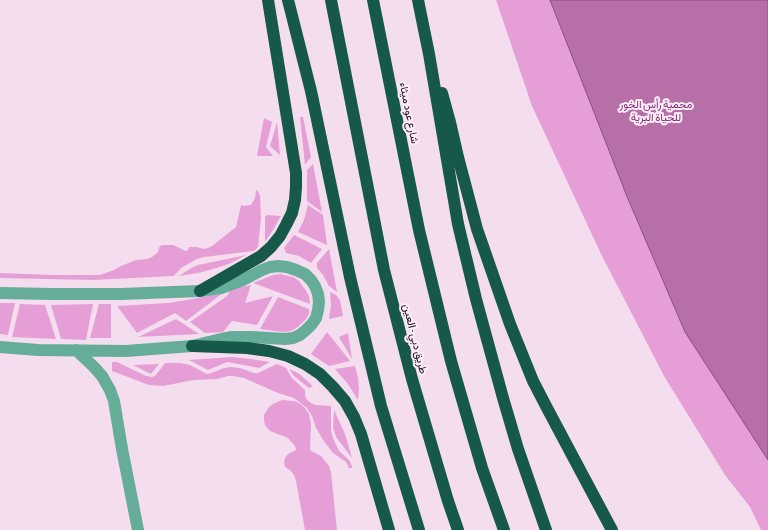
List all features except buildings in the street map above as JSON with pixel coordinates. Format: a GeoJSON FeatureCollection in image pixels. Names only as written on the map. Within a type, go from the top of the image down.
{"type":"FeatureCollection","features":[{"type":"Feature","properties":{"kind":"highway"},"geometry":{"type":"LineString","coordinates":[[200,291],[262,256],[280,236],[292,213],[295,200],[296,174],[268,0]]}},
{"type":"Feature","properties":{"kind":"highway"},"geometry":{"type":"LineString","coordinates":[[288,0],[311,91],[350,277],[381,406],[419,530]]}},
{"type":"Feature","properties":{"kind":"highway","name":"طريق دبي - العين"},"geometry":{"type":"LineString","coordinates":[[331,0],[384,270],[412,379],[458,530]]}},
{"type":"Feature","properties":{"kind":"highway","name":"شارع عود ميثاء"},"geometry":{"type":"LineString","coordinates":[[373,0],[419,230],[450,361],[482,468],[504,530]]}},
{"type":"Feature","properties":{"kind":"highway"},"geometry":{"type":"LineString","coordinates":[[418,0],[429,54],[458,224],[474,292],[518,449],[546,530]]}},
{"type":"Feature","properties":{"kind":"highway"},"geometry":{"type":"LineString","coordinates":[[429,54],[450,122],[477,229],[510,324],[533,380],[612,530]]}},
{"type":"Feature","properties":{"kind":"highway"},"geometry":{"type":"LineString","coordinates":[[192,346],[247,348],[269,351],[288,356],[305,364],[320,374],[334,387],[345,401],[361,434],[389,530]]}},
{"type":"Feature","properties":{"kind":"street"},"geometry":{"type":"LineString","coordinates":[[0,293],[121,294],[200,291],[231,285],[262,270],[278,266],[287,267],[304,274],[315,286],[319,302],[316,318],[312,324],[300,335],[293,338],[232,337],[192,346],[126,351],[0,348]]}},
{"type":"Feature","properties":{"kind":"street"},"geometry":{"type":"LineString","coordinates":[[76,350],[102,376],[114,401],[138,530]]}},
{"type":"Feature","properties":{"kind":"green space","name":"محمية رأس الخور للحياة البرية"},"geometry":{"type":"Polygon","coordinates":[[[496,0],[768,0],[768,530],[761,530],[750,507],[725,475],[664,376],[601,254],[532,106],[496,0]]]}},
{"type":"Feature","properties":{"kind":"green space"},"geometry":{"type":"Polygon","coordinates":[[[300,117],[303,117],[311,157],[305,165],[300,117]]]}},
{"type":"Feature","properties":{"kind":"green space"},"geometry":{"type":"Polygon","coordinates":[[[264,118],[272,122],[266,147],[273,156],[257,156],[264,118]]]}},
{"type":"Feature","properties":{"kind":"green space"},"geometry":{"type":"Polygon","coordinates":[[[277,122],[280,155],[270,146],[277,122]]]}},
{"type":"Feature","properties":{"kind":"green space"},"geometry":{"type":"Polygon","coordinates":[[[313,164],[322,212],[307,201],[307,170],[313,164]]]}},
{"type":"Feature","properties":{"kind":"green space"},"geometry":{"type":"Polygon","coordinates":[[[256,190],[260,196],[261,218],[258,247],[254,251],[197,259],[181,268],[174,276],[93,280],[0,278],[0,273],[100,275],[136,260],[152,257],[158,252],[160,246],[163,245],[173,245],[186,251],[189,247],[204,249],[208,248],[236,227],[241,205],[251,205],[255,198],[256,190]]]}},
{"type":"Feature","properties":{"kind":"green space"},"geometry":{"type":"Polygon","coordinates":[[[308,205],[323,215],[327,245],[298,232],[304,220],[308,205]]]}},
{"type":"Feature","properties":{"kind":"green space"},"geometry":{"type":"Polygon","coordinates":[[[267,215],[281,216],[265,242],[265,217],[267,215]]]}},
{"type":"Feature","properties":{"kind":"green space"},"geometry":{"type":"Polygon","coordinates":[[[294,235],[322,249],[311,263],[299,256],[286,253],[284,248],[294,235]]]}},
{"type":"Feature","properties":{"kind":"green space"},"geometry":{"type":"Polygon","coordinates":[[[329,249],[337,292],[329,286],[317,268],[317,263],[329,249]]]}},
{"type":"Feature","properties":{"kind":"green space"},"geometry":{"type":"Polygon","coordinates":[[[246,255],[229,264],[198,273],[179,276],[198,265],[246,255]]]}},
{"type":"Feature","properties":{"kind":"green space"},"geometry":{"type":"Polygon","coordinates":[[[280,274],[293,277],[299,281],[309,296],[310,304],[253,283],[273,275],[280,274]]]}},
{"type":"Feature","properties":{"kind":"green space"},"geometry":{"type":"Polygon","coordinates":[[[251,285],[245,303],[273,296],[257,325],[232,321],[223,332],[205,333],[190,322],[227,296],[231,289],[251,285]]]}},
{"type":"Feature","properties":{"kind":"green space"},"geometry":{"type":"Polygon","coordinates":[[[330,292],[336,295],[340,300],[343,316],[329,319],[331,306],[330,292]]]}},
{"type":"Feature","properties":{"kind":"green space"},"geometry":{"type":"Polygon","coordinates":[[[223,293],[186,321],[175,313],[137,333],[117,306],[168,303],[223,293]]]}},
{"type":"Feature","properties":{"kind":"green space"},"geometry":{"type":"Polygon","coordinates":[[[278,297],[309,309],[309,314],[298,327],[291,331],[283,332],[260,329],[278,297]]]}},
{"type":"Feature","properties":{"kind":"green space"},"geometry":{"type":"Polygon","coordinates":[[[0,303],[15,303],[8,335],[0,334],[0,303]]]}},
{"type":"Feature","properties":{"kind":"green space"},"geometry":{"type":"Polygon","coordinates":[[[20,304],[45,305],[56,339],[12,337],[20,304]]]}},
{"type":"Feature","properties":{"kind":"green space"},"geometry":{"type":"Polygon","coordinates":[[[93,304],[86,340],[61,339],[51,305],[93,304]]]}},
{"type":"Feature","properties":{"kind":"green space"},"geometry":{"type":"Polygon","coordinates":[[[99,304],[111,304],[111,338],[90,338],[99,304]]]}},
{"type":"Feature","properties":{"kind":"green space"},"geometry":{"type":"Polygon","coordinates":[[[176,319],[199,334],[138,337],[176,319]]]}},
{"type":"Feature","properties":{"kind":"green space"},"geometry":{"type":"Polygon","coordinates":[[[327,332],[350,361],[329,366],[311,354],[327,332]]]}},
{"type":"Feature","properties":{"kind":"green space"},"geometry":{"type":"Polygon","coordinates":[[[348,333],[352,359],[339,337],[348,333]]]}},
{"type":"Feature","properties":{"kind":"green space"},"geometry":{"type":"Polygon","coordinates":[[[232,357],[270,362],[259,368],[227,362],[208,370],[189,360],[232,357]]]}},
{"type":"Feature","properties":{"kind":"green space"},"geometry":{"type":"Polygon","coordinates":[[[112,362],[117,362],[146,376],[152,377],[156,375],[165,363],[190,365],[207,374],[231,367],[258,373],[277,364],[286,368],[292,378],[305,390],[307,400],[315,405],[331,406],[331,431],[333,438],[339,451],[349,460],[352,468],[349,468],[346,462],[333,453],[316,428],[312,416],[307,408],[294,398],[278,393],[244,378],[233,376],[217,379],[194,380],[163,386],[149,385],[112,371],[112,362]]]}},
{"type":"Feature","properties":{"kind":"green space"},"geometry":{"type":"Polygon","coordinates":[[[159,364],[151,374],[133,365],[159,364]]]}},
{"type":"Feature","properties":{"kind":"green space"},"geometry":{"type":"Polygon","coordinates":[[[355,366],[359,389],[358,400],[348,384],[335,369],[355,366]]]}},
{"type":"Feature","properties":{"kind":"green space"},"geometry":{"type":"Polygon","coordinates":[[[289,369],[298,373],[313,386],[309,388],[294,376],[289,369]]]}},
{"type":"Feature","properties":{"kind":"green space"},"geometry":{"type":"Polygon","coordinates":[[[282,400],[299,403],[309,414],[311,424],[310,449],[321,456],[329,466],[331,472],[337,530],[305,530],[296,481],[294,475],[285,467],[284,462],[288,454],[296,450],[295,446],[288,438],[270,431],[265,425],[264,420],[264,415],[269,407],[282,400]]]}},
{"type":"Feature","properties":{"kind":"green space"},"geometry":{"type":"Polygon","coordinates":[[[334,410],[345,434],[352,458],[336,437],[333,427],[334,410]]]}},
{"type":"Feature","properties":{"kind":"shaded area","name":"محمية رأس الخور للحياة البرية"},"geometry":{"type":"Polygon","coordinates":[[[550,0],[768,0],[768,460],[685,332],[628,199],[550,0]]]}}]}
